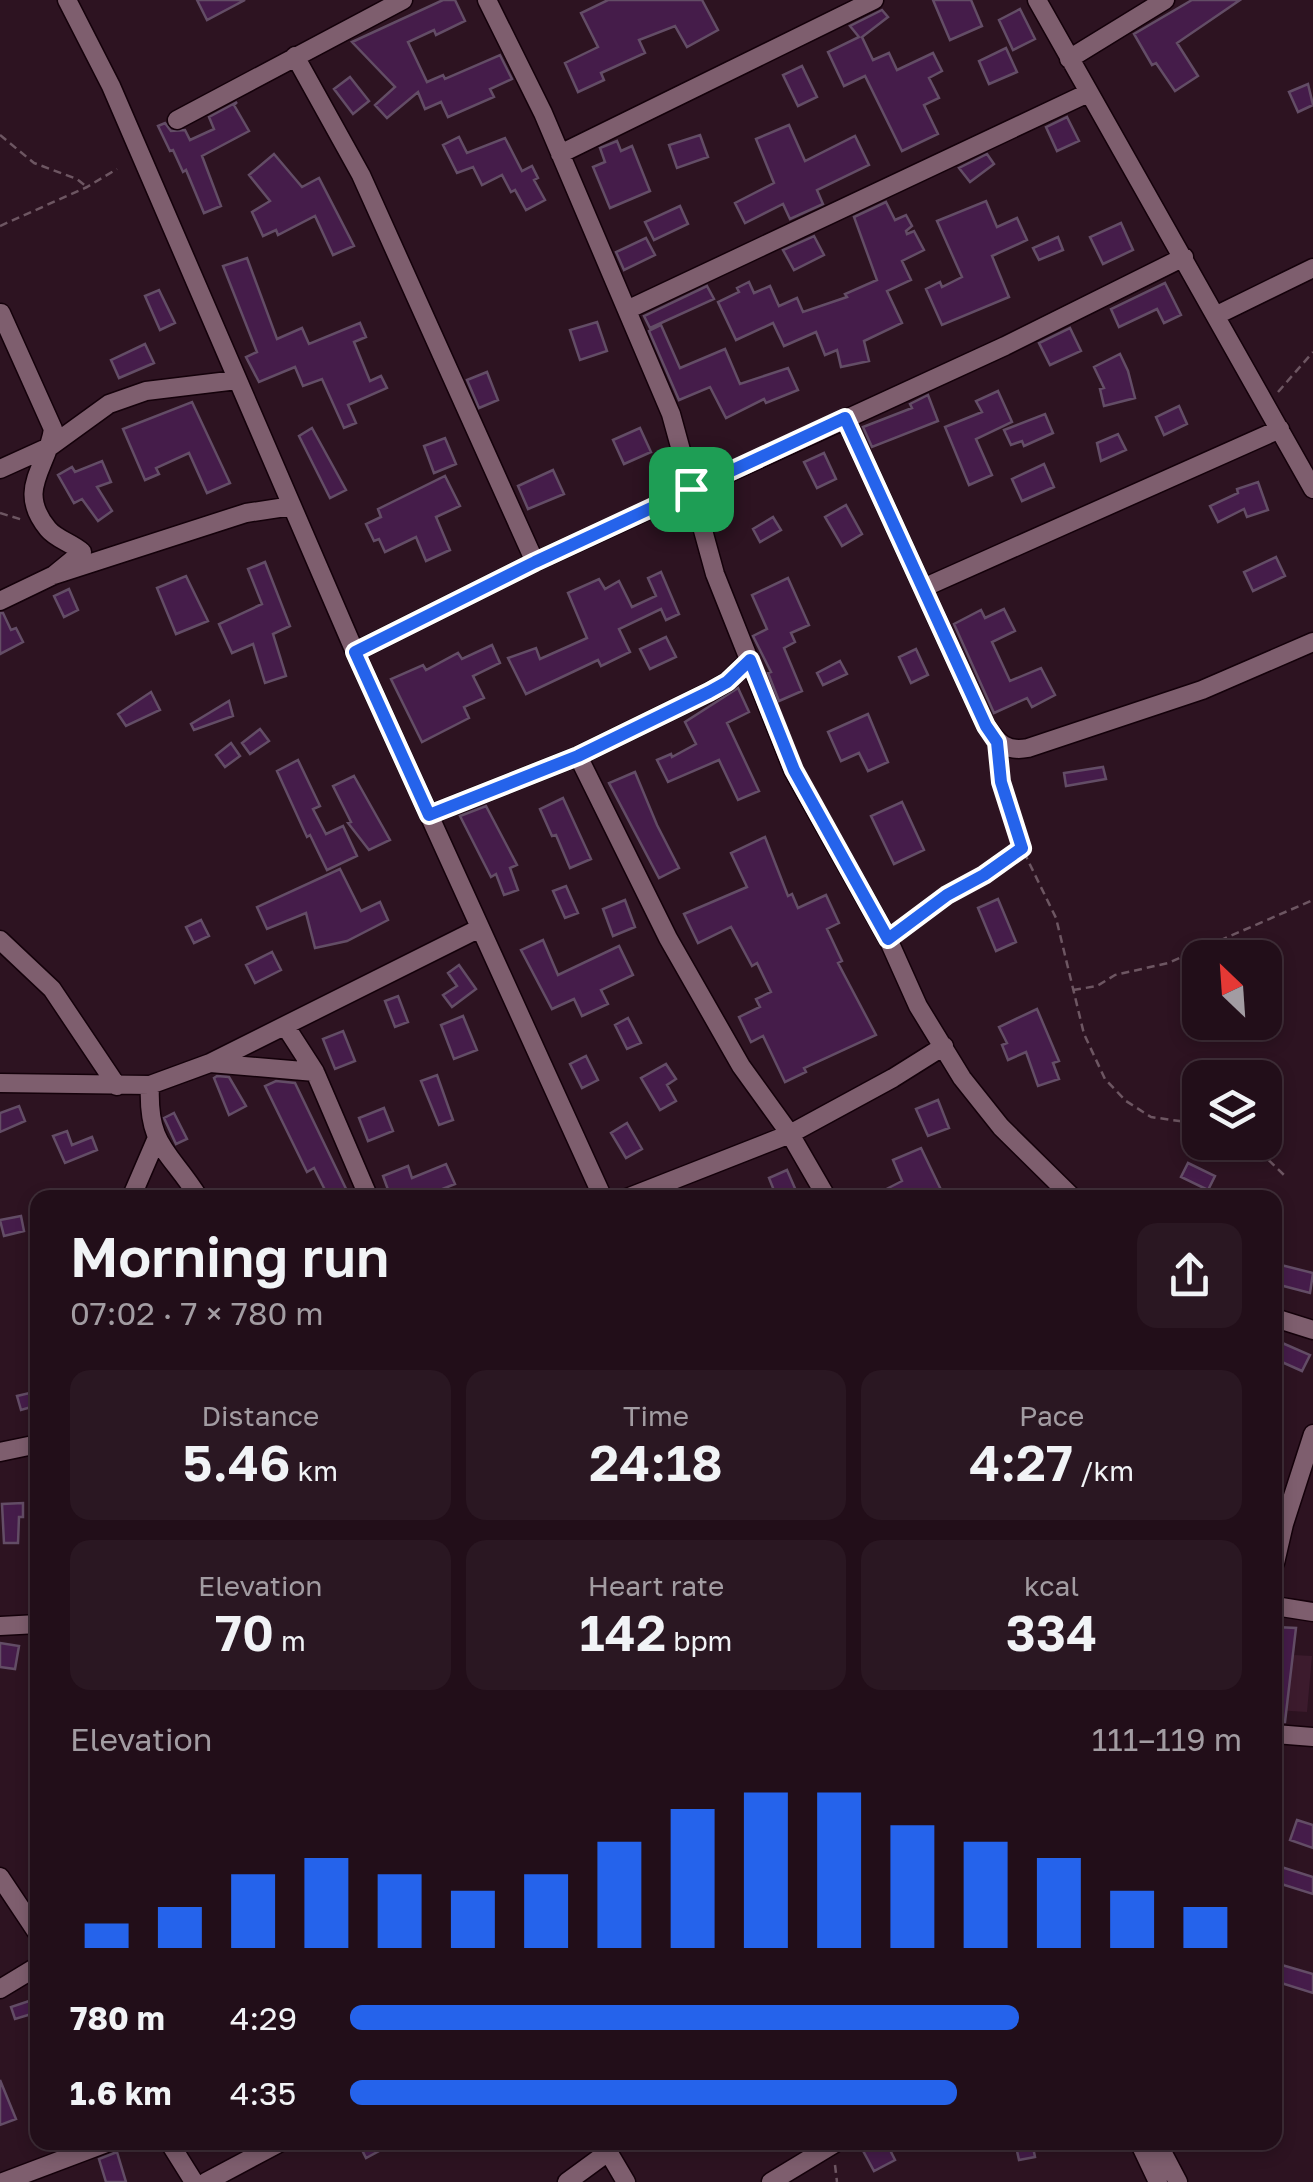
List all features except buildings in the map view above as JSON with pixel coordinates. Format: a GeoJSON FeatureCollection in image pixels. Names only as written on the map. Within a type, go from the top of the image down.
{"type":"FeatureCollection","features":[{"type":"Feature","properties":{"kind":"street"},"geometry":{"type":"LineString","coordinates":[[67,0],[111,86],[192,266],[355,652],[599,1190]]}},
{"type":"Feature","properties":{"kind":"street"},"geometry":{"type":"LineString","coordinates":[[487,0],[560,154],[672,414],[715,574],[794,770],[888,939],[918,1006],[962,1078],[1002,1127],[1065,1190]]}},
{"type":"Feature","properties":{"kind":"street"},"geometry":{"type":"LineString","coordinates":[[560,154],[874,0]]}},
{"type":"Feature","properties":{"kind":"street"},"geometry":{"type":"LineString","coordinates":[[1037,0],[1313,490]]}},
{"type":"Feature","properties":{"kind":"street"},"geometry":{"type":"LineString","coordinates":[[1070,60],[1165,0]]}},
{"type":"Feature","properties":{"kind":"street"},"geometry":{"type":"LineString","coordinates":[[177,120],[393,2]]}},
{"type":"Feature","properties":{"kind":"street"},"geometry":{"type":"LineString","coordinates":[[295,56],[361,175],[535,562]]}},
{"type":"Feature","properties":{"kind":"street"},"geometry":{"type":"LineString","coordinates":[[628,310],[1088,93]]}},
{"type":"Feature","properties":{"kind":"street"},"geometry":{"type":"LineString","coordinates":[[355,652],[535,562],[1006,346],[1184,257]]}},
{"type":"Feature","properties":{"kind":"street"},"geometry":{"type":"LineString","coordinates":[[1216,315],[1313,268]]}},
{"type":"Feature","properties":{"kind":"street"},"geometry":{"type":"LineString","coordinates":[[1,313],[54,429],[51,446],[31,488],[36,505],[48,529],[82,552],[54,575]]}},
{"type":"Feature","properties":{"kind":"street"},"geometry":{"type":"LineString","coordinates":[[0,469],[51,446],[109,404],[146,392],[237,380]]}},
{"type":"Feature","properties":{"kind":"street"},"geometry":{"type":"LineString","coordinates":[[845,418],[986,726],[997,742],[1016,750],[1028,748],[1202,690],[1313,642]]}},
{"type":"Feature","properties":{"kind":"street"},"geometry":{"type":"LineString","coordinates":[[923,588],[1280,429]]}},
{"type":"Feature","properties":{"kind":"street"},"geometry":{"type":"LineString","coordinates":[[0,602],[54,575],[246,514],[292,506]]}},
{"type":"Feature","properties":{"kind":"street"},"geometry":{"type":"LineString","coordinates":[[429,815],[578,756],[727,682],[750,660]]}},
{"type":"Feature","properties":{"kind":"street"},"geometry":{"type":"LineString","coordinates":[[578,756],[668,938],[741,1066],[790,1134],[822,1190]]}},
{"type":"Feature","properties":{"kind":"street"},"geometry":{"type":"LineString","coordinates":[[0,1083],[150,1085],[210,1064],[480,928]]}},
{"type":"Feature","properties":{"kind":"street"},"geometry":{"type":"LineString","coordinates":[[0,940],[52,989],[118,1086]]}},
{"type":"Feature","properties":{"kind":"street"},"geometry":{"type":"LineString","coordinates":[[286,1027],[315,1072],[366,1190]]}},
{"type":"Feature","properties":{"kind":"street"},"geometry":{"type":"LineString","coordinates":[[647,1190],[790,1134],[944,1046]]}},
{"type":"Feature","properties":{"kind":"street"},"geometry":{"type":"LineString","coordinates":[[210,1064],[315,1072]]}},
{"type":"Feature","properties":{"kind":"street"},"geometry":{"type":"LineString","coordinates":[[150,1085],[151,1125],[156,1140],[193,1190]]}},
{"type":"Feature","properties":{"kind":"street"},"geometry":{"type":"LineString","coordinates":[[134,1190],[156,1140]]}},
{"type":"Feature","properties":{"kind":"street"},"geometry":{"type":"LineString","coordinates":[[1282,1320],[1313,1330]]}},
{"type":"Feature","properties":{"kind":"street"},"geometry":{"type":"LineString","coordinates":[[1282,1514],[1313,1434]]}},
{"type":"Feature","properties":{"kind":"street"},"geometry":{"type":"LineString","coordinates":[[0,1452],[30,1446]]}},
{"type":"Feature","properties":{"kind":"street"},"geometry":{"type":"LineString","coordinates":[[1282,1607],[1313,1612]]}},
{"type":"Feature","properties":{"kind":"street"},"geometry":{"type":"LineString","coordinates":[[0,1626],[30,1624]]}},
{"type":"Feature","properties":{"kind":"street"},"geometry":{"type":"LineString","coordinates":[[1282,1735],[1313,1737]]}},
{"type":"Feature","properties":{"kind":"street"},"geometry":{"type":"LineString","coordinates":[[0,1877],[30,1922]]}},
{"type":"Feature","properties":{"kind":"street"},"geometry":{"type":"LineString","coordinates":[[0,1989],[30,1971]]}},
{"type":"Feature","properties":{"kind":"street"},"geometry":{"type":"LineString","coordinates":[[3,2182],[88,2150]]}},
{"type":"Feature","properties":{"kind":"street"},"geometry":{"type":"LineString","coordinates":[[174,2150],[194,2182]]}},
{"type":"Feature","properties":{"kind":"street"},"geometry":{"type":"LineString","coordinates":[[206,2182],[266,2150]]}},
{"type":"Feature","properties":{"kind":"street"},"geometry":{"type":"LineString","coordinates":[[568,2182],[602,2150]]}},
{"type":"Feature","properties":{"kind":"street"},"geometry":{"type":"LineString","coordinates":[[607,2150],[626,2182]]}},
{"type":"Feature","properties":{"kind":"street"},"geometry":{"type":"LineString","coordinates":[[771,2182],[824,2150]]}},
{"type":"Feature","properties":{"kind":"street"},"geometry":{"type":"LineString","coordinates":[[1143,2150],[1158,2182]]}},
{"type":"Feature","properties":{"kind":"street"},"geometry":{"type":"LineString","coordinates":[[1161,2150],[1178,2182]]}},
{"type":"Feature","properties":{"kind":"path"},"geometry":{"type":"LineString","coordinates":[[0,135],[34,163],[87,187]]}},
{"type":"Feature","properties":{"kind":"path"},"geometry":{"type":"LineString","coordinates":[[0,226],[117,170]]}},
{"type":"Feature","properties":{"kind":"path"},"geometry":{"type":"LineString","coordinates":[[1267,405],[1313,352]]}},
{"type":"Feature","properties":{"kind":"path"},"geometry":{"type":"LineString","coordinates":[[997,742],[1001,782],[1022,848],[1056,918],[1084,1034],[1105,1079],[1126,1101],[1151,1117],[1182,1121]]}},
{"type":"Feature","properties":{"kind":"path"},"geometry":{"type":"LineString","coordinates":[[888,939],[947,895],[1022,848]]}},
{"type":"Feature","properties":{"kind":"path"},"geometry":{"type":"LineString","coordinates":[[1072,990],[1097,986],[1116,974],[1168,964],[1313,900]]}},
{"type":"Feature","properties":{"kind":"path"},"geometry":{"type":"LineString","coordinates":[[1269,1160],[1284,1175]]}},
{"type":"Feature","properties":{"kind":"shaded area"},"geometry":{"type":"Polygon","coordinates":[[[1282,1654],[1312,1656],[1307,1712],[1282,1710],[1282,1654]]]}},
{"type":"Feature","properties":{"kind":"route"},"geometry":{"type":"LineString","coordinates":[[845,418],[986,726],[997,742],[1001,782],[1022,848],[947,895],[888,939],[794,770],[750,660],[727,682],[578,756],[429,815],[355,652],[691,489],[845,418]]}}]}
